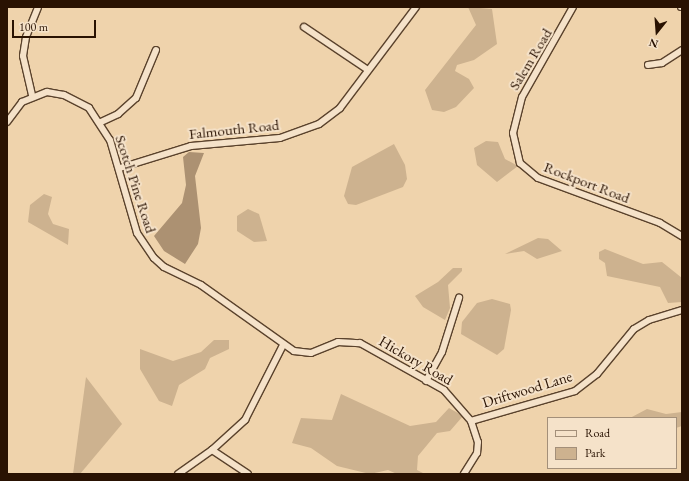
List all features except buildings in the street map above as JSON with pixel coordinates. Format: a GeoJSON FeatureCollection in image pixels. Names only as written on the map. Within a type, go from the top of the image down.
{"type":"FeatureCollection","features":[{"type":"Feature","properties":{"kind":"street"},"geometry":{"type":"LineString","coordinates":[[7,122],[10,113],[32,95],[23,56],[26,37],[38,7]]}},
{"type":"Feature","properties":{"kind":"street","name":"Falmouth Road"},"geometry":{"type":"LineString","coordinates":[[120,168],[192,146],[261,141],[297,134],[318,124],[340,108],[416,7]]}},
{"type":"Feature","properties":{"kind":"street","name":"Salem Road"},"geometry":{"type":"LineString","coordinates":[[515,126],[524,90],[559,38],[573,7]]}},
{"type":"Feature","properties":{"kind":"street"},"geometry":{"type":"LineString","coordinates":[[304,27],[368,70]]}},
{"type":"Feature","properties":{"kind":"street"},"geometry":{"type":"LineString","coordinates":[[101,122],[118,114],[136,98],[156,50]]}},
{"type":"Feature","properties":{"kind":"street"},"geometry":{"type":"LineString","coordinates":[[648,65],[662,63],[682,50]]}},
{"type":"Feature","properties":{"kind":"street","name":"Scotch Pine Road"},"geometry":{"type":"LineString","coordinates":[[32,95],[47,92],[64,95],[89,108],[101,122],[120,168],[137,233],[154,258],[164,267],[201,285],[283,344]]}},
{"type":"Feature","properties":{"kind":"street","name":"Rockport Road"},"geometry":{"type":"LineString","coordinates":[[515,126],[514,150],[527,170],[660,223],[682,236]]}},
{"type":"Feature","properties":{"kind":"street"},"geometry":{"type":"LineString","coordinates":[[426,381],[442,352],[459,298]]}},
{"type":"Feature","properties":{"kind":"street","name":"Driftwood Lane"},"geometry":{"type":"LineString","coordinates":[[471,421],[575,391],[597,374],[634,329],[649,320],[682,310]]}},
{"type":"Feature","properties":{"kind":"street","name":"Hickory Road"},"geometry":{"type":"LineString","coordinates":[[283,344],[294,351],[311,353],[338,342],[360,343],[453,397],[471,421],[478,442],[477,453],[464,474]]}},
{"type":"Feature","properties":{"kind":"street"},"geometry":{"type":"LineString","coordinates":[[178,474],[212,450],[245,420],[257,402],[283,344]]}},
{"type":"Feature","properties":{"kind":"street"},"geometry":{"type":"LineString","coordinates":[[212,450],[248,474]]}},
{"type":"Feature","properties":{"kind":"green space"},"geometry":{"type":"Polygon","coordinates":[[[468,7],[492,9],[497,44],[474,60],[457,65],[455,71],[469,79],[474,88],[456,107],[444,112],[432,110],[425,90],[476,25],[468,7]]]}},
{"type":"Feature","properties":{"kind":"green space"},"geometry":{"type":"Polygon","coordinates":[[[486,141],[498,142],[505,159],[518,166],[497,182],[477,165],[474,148],[486,141]]]}},
{"type":"Feature","properties":{"kind":"green space"},"geometry":{"type":"Polygon","coordinates":[[[394,144],[405,165],[407,179],[403,187],[356,205],[348,204],[344,196],[352,167],[394,144]]]}},
{"type":"Feature","properties":{"kind":"green space"},"geometry":{"type":"Polygon","coordinates":[[[44,194],[52,197],[48,214],[53,224],[69,229],[68,245],[28,222],[30,205],[44,194]]]}},
{"type":"Feature","properties":{"kind":"green space"},"geometry":{"type":"Polygon","coordinates":[[[248,209],[259,214],[267,241],[254,242],[237,231],[237,216],[248,209]]]}},
{"type":"Feature","properties":{"kind":"green space"},"geometry":{"type":"Polygon","coordinates":[[[538,238],[548,239],[562,251],[537,259],[524,251],[505,254],[538,238]]]}},
{"type":"Feature","properties":{"kind":"green space"},"geometry":{"type":"Polygon","coordinates":[[[605,249],[643,264],[662,262],[682,278],[682,302],[668,303],[660,287],[607,276],[605,263],[599,259],[599,252],[605,249]]]}},
{"type":"Feature","properties":{"kind":"green space"},"geometry":{"type":"Polygon","coordinates":[[[453,268],[462,268],[462,271],[448,285],[450,308],[445,320],[423,307],[415,296],[438,282],[453,268]]]}},
{"type":"Feature","properties":{"kind":"green space"},"geometry":{"type":"Polygon","coordinates":[[[492,299],[510,304],[511,310],[504,349],[497,355],[461,334],[462,322],[477,303],[492,299]]]}},
{"type":"Feature","properties":{"kind":"green space"},"geometry":{"type":"Polygon","coordinates":[[[214,340],[229,340],[229,349],[210,358],[205,369],[179,385],[172,406],[159,401],[140,369],[140,349],[173,361],[201,352],[214,340]]]}},
{"type":"Feature","properties":{"kind":"green space"},"geometry":{"type":"Polygon","coordinates":[[[86,377],[122,424],[80,474],[73,474],[86,377]]]}},
{"type":"Feature","properties":{"kind":"green space"},"geometry":{"type":"Polygon","coordinates":[[[341,394],[410,426],[436,422],[449,408],[463,416],[450,431],[437,433],[418,456],[417,470],[425,474],[397,474],[388,470],[370,474],[337,466],[311,448],[292,443],[301,418],[332,420],[341,394]]]}},
{"type":"Feature","properties":{"kind":"green space"},"geometry":{"type":"Polygon","coordinates":[[[647,409],[666,414],[682,412],[682,426],[677,428],[677,417],[632,417],[647,409]]]}},
{"type":"Feature","properties":{"kind":"shaded area"},"geometry":{"type":"Polygon","coordinates":[[[189,152],[204,153],[195,176],[201,228],[198,244],[185,264],[164,251],[154,236],[182,203],[186,185],[183,157],[189,152]]]}}]}
